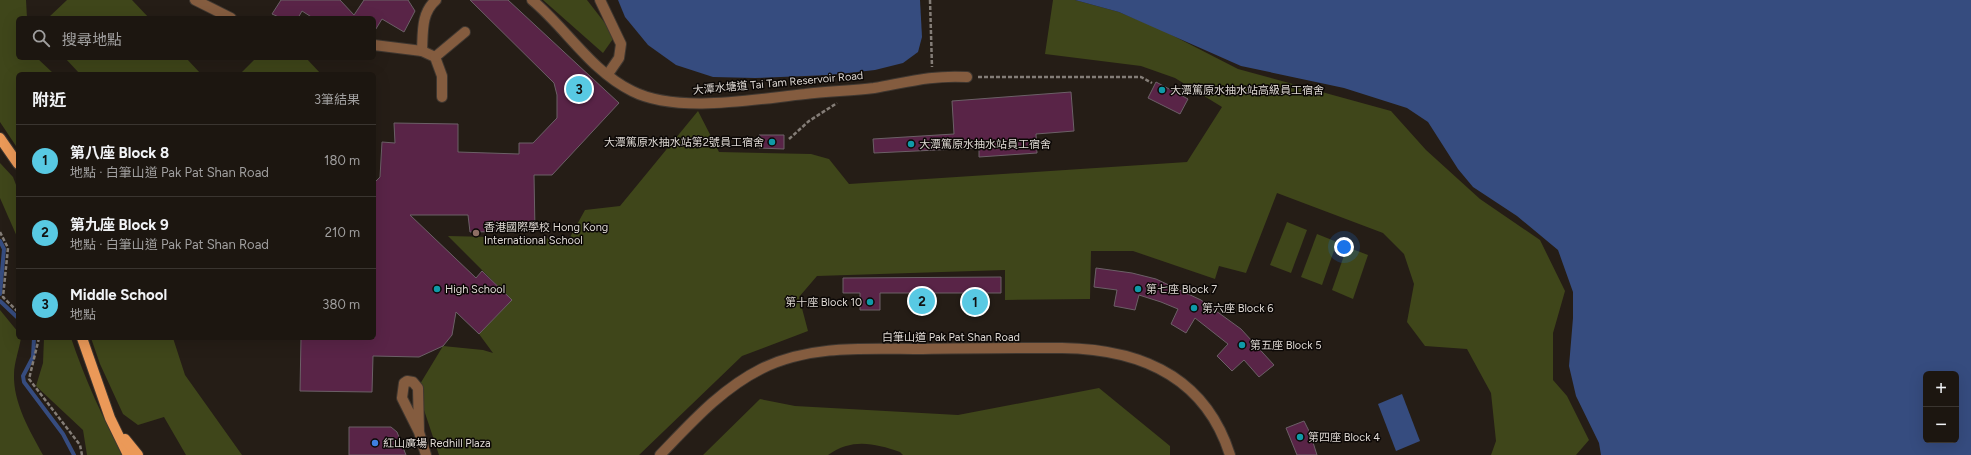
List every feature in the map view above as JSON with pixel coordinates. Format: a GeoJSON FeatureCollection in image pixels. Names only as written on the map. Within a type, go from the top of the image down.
{"type":"FeatureCollection","features":[{"type":"Feature","properties":{"kind":"main road"},"geometry":{"type":"LineString","coordinates":[[0,138],[16,161]]}},
{"type":"Feature","properties":{"kind":"main road"},"geometry":{"type":"LineString","coordinates":[[83,340],[110,418],[128,455]]}},
{"type":"Feature","properties":{"kind":"main road"},"geometry":{"type":"LineString","coordinates":[[110,418],[138,455]]}},
{"type":"Feature","properties":{"kind":"street"},"geometry":{"type":"LineString","coordinates":[[195,0],[227,16]]}},
{"type":"Feature","properties":{"kind":"street"},"geometry":{"type":"LineString","coordinates":[[422,51],[425,18],[429,9],[436,0]]}},
{"type":"Feature","properties":{"kind":"street","name":"大潭水塘道 Tai Tam Reservoir Road"},"geometry":{"type":"LineString","coordinates":[[532,0],[545,11],[589,58],[608,74],[631,91],[652,99],[690,103],[733,101],[873,88],[932,76],[967,77]]}},
{"type":"Feature","properties":{"kind":"street"},"geometry":{"type":"LineString","coordinates":[[600,0],[621,44],[619,58],[608,74]]}},
{"type":"Feature","properties":{"kind":"street"},"geometry":{"type":"LineString","coordinates":[[435,57],[465,32]]}},
{"type":"Feature","properties":{"kind":"street"},"geometry":{"type":"LineString","coordinates":[[376,45],[422,51],[435,57],[442,76],[442,98]]}},
{"type":"Feature","properties":{"kind":"street","name":"白筆山道 Pak Pat Shan Road"},"geometry":{"type":"LineString","coordinates":[[660,455],[698,416],[728,390],[762,369],[791,358],[823,352],[859,349],[1054,348],[1090,349],[1121,354],[1137,358],[1165,371],[1188,388],[1207,408],[1220,430],[1230,455]]}},
{"type":"Feature","properties":{"kind":"street"},"geometry":{"type":"LineString","coordinates":[[419,432],[426,455]]}},
{"type":"Feature","properties":{"kind":"path"},"geometry":{"type":"LineString","coordinates":[[930,0],[932,76]]}},
{"type":"Feature","properties":{"kind":"path"},"geometry":{"type":"LineString","coordinates":[[967,77],[1141,77],[1152,83]]}},
{"type":"Feature","properties":{"kind":"path"},"geometry":{"type":"LineString","coordinates":[[789,139],[809,121],[838,102],[846,90]]}},
{"type":"Feature","properties":{"kind":"path"},"geometry":{"type":"LineString","coordinates":[[0,232],[8,248],[3,297],[16,310]]}},
{"type":"Feature","properties":{"kind":"path"},"geometry":{"type":"LineString","coordinates":[[39,340],[29,379],[80,445],[82,455]]}},
{"type":"Feature","properties":{"kind":"green space"},"geometry":{"type":"Polygon","coordinates":[[[0,0],[26,0],[27,16],[16,16],[16,60],[39,60],[52,72],[16,72],[16,146],[0,122],[0,0]]]}},
{"type":"Feature","properties":{"kind":"green space"},"geometry":{"type":"Polygon","coordinates":[[[67,0],[132,0],[147,16],[50,16],[67,0]]]}},
{"type":"Feature","properties":{"kind":"green space"},"geometry":{"type":"Polygon","coordinates":[[[543,0],[587,0],[615,36],[603,53],[543,0]]]}},
{"type":"Feature","properties":{"kind":"green space"},"geometry":{"type":"Polygon","coordinates":[[[1053,0],[1075,0],[1119,12],[1160,29],[1238,69],[1391,111],[1426,150],[1480,199],[1540,240],[1565,291],[1553,333],[1553,380],[1567,396],[1589,440],[1576,455],[1491,455],[1496,441],[1491,393],[1467,349],[1425,346],[1407,322],[1414,284],[1404,254],[1383,233],[1277,193],[1246,273],[1219,266],[1215,279],[1133,251],[1091,251],[1090,299],[1005,300],[1005,270],[817,276],[799,297],[808,331],[742,356],[639,455],[439,455],[417,389],[443,346],[483,350],[493,353],[479,334],[512,300],[448,236],[569,239],[585,210],[620,206],[698,111],[719,152],[811,154],[829,159],[849,184],[1187,162],[1222,107],[1175,78],[1141,66],[1045,54],[1053,0]]]}},
{"type":"Feature","properties":{"kind":"green space"},"geometry":{"type":"Polygon","coordinates":[[[67,60],[188,60],[199,72],[78,72],[67,60]]]}},
{"type":"Feature","properties":{"kind":"green space"},"geometry":{"type":"Polygon","coordinates":[[[254,60],[308,60],[319,72],[242,72],[254,60]]]}},
{"type":"Feature","properties":{"kind":"green space"},"geometry":{"type":"Polygon","coordinates":[[[0,163],[13,177],[16,185],[16,234],[0,198],[0,163]]]}},
{"type":"Feature","properties":{"kind":"green space"},"geometry":{"type":"Polygon","coordinates":[[[1287,222],[1307,230],[1291,273],[1270,265],[1287,222]]]}},
{"type":"Feature","properties":{"kind":"green space"},"geometry":{"type":"Polygon","coordinates":[[[1317,234],[1337,242],[1322,285],[1301,277],[1317,234]]]}},
{"type":"Feature","properties":{"kind":"green space"},"geometry":{"type":"Polygon","coordinates":[[[1347,247],[1368,255],[1353,299],[1332,290],[1347,247]]]}},
{"type":"Feature","properties":{"kind":"green space"},"geometry":{"type":"Polygon","coordinates":[[[0,310],[16,330],[16,340],[21,340],[14,370],[16,396],[23,416],[43,455],[0,455],[0,310]]]}},
{"type":"Feature","properties":{"kind":"green space"},"geometry":{"type":"Polygon","coordinates":[[[44,340],[72,340],[94,398],[123,455],[87,455],[83,430],[36,386],[43,363],[44,340]]]}},
{"type":"Feature","properties":{"kind":"green space"},"geometry":{"type":"Polygon","coordinates":[[[92,340],[174,340],[185,375],[242,455],[186,455],[164,417],[138,425],[123,414],[100,364],[92,340]]]}},
{"type":"Feature","properties":{"kind":"green space"},"geometry":{"type":"Polygon","coordinates":[[[1099,388],[1170,446],[1170,455],[903,455],[900,452],[881,446],[854,444],[846,446],[828,455],[703,455],[760,399],[795,406],[958,415],[1099,388]]]}},
{"type":"Feature","properties":{"kind":"water"},"geometry":{"type":"Polygon","coordinates":[[[618,0],[920,0],[922,37],[918,52],[903,63],[875,70],[830,75],[755,78],[713,77],[676,65],[648,45],[625,17],[618,0]]]}},
{"type":"Feature","properties":{"kind":"water"},"geometry":{"type":"Polygon","coordinates":[[[1075,0],[1971,0],[1971,455],[1601,455],[1599,443],[1576,396],[1569,366],[1573,318],[1573,292],[1558,250],[1517,216],[1473,187],[1458,169],[1428,122],[1407,108],[1344,88],[1241,66],[1119,12],[1075,0]]]}},
{"type":"Feature","properties":{"kind":"water"},"geometry":{"type":"Polygon","coordinates":[[[1402,394],[1420,441],[1396,451],[1378,404],[1402,394]]]}},
{"type":"Feature","properties":{"kind":"building"},"geometry":{"type":"Polygon","coordinates":[[[281,0],[340,0],[354,15],[364,0],[408,0],[415,11],[404,32],[382,19],[376,29],[376,16],[310,16],[302,11],[299,16],[276,16],[272,14],[281,0]]]}},
{"type":"Feature","properties":{"kind":"building"},"geometry":{"type":"Polygon","coordinates":[[[470,0],[508,0],[619,103],[552,175],[534,175],[535,231],[470,232],[468,215],[410,215],[476,278],[482,271],[512,300],[479,334],[456,312],[452,335],[443,346],[419,357],[373,356],[372,392],[300,391],[301,340],[376,340],[376,181],[380,177],[382,142],[395,143],[394,123],[458,124],[458,152],[519,154],[519,143],[533,143],[557,118],[557,95],[554,83],[470,0]]]}},
{"type":"Feature","properties":{"kind":"building","name":"大潭篤原水抽水站高級員工宿舍"},"geometry":{"type":"Polygon","coordinates":[[[1156,82],[1188,99],[1180,114],[1148,98],[1156,82]]]}},
{"type":"Feature","properties":{"kind":"building"},"geometry":{"type":"Polygon","coordinates":[[[1071,92],[1074,131],[1036,134],[1037,153],[979,157],[979,148],[874,153],[873,139],[954,134],[952,101],[1071,92]]]}},
{"type":"Feature","properties":{"kind":"building","name":"大潭篤原水抽水站第2號員工宿舍"},"geometry":{"type":"Polygon","coordinates":[[[759,135],[784,135],[784,149],[759,148],[759,135]]]}},
{"type":"Feature","properties":{"kind":"building"},"geometry":{"type":"Polygon","coordinates":[[[1096,268],[1132,273],[1156,279],[1201,300],[1241,329],[1274,365],[1259,377],[1244,360],[1232,371],[1217,356],[1228,344],[1195,318],[1186,333],[1171,324],[1178,309],[1161,302],[1139,295],[1135,310],[1114,306],[1117,290],[1094,287],[1096,268]]]}},
{"type":"Feature","properties":{"kind":"building"},"geometry":{"type":"Polygon","coordinates":[[[1001,277],[1001,293],[985,293],[985,310],[965,310],[965,293],[932,293],[932,310],[912,310],[912,293],[880,293],[880,310],[860,310],[860,293],[843,293],[843,278],[1001,277]]]}},
{"type":"Feature","properties":{"kind":"building","name":"第四座 Block 4"},"geometry":{"type":"Polygon","coordinates":[[[1304,421],[1310,433],[1317,455],[1297,455],[1286,428],[1304,421]]]}},
{"type":"Feature","properties":{"kind":"building","name":"紅山廣場 Redhill Plaza"},"geometry":{"type":"Polygon","coordinates":[[[349,427],[391,427],[397,432],[406,455],[349,455],[349,427]]]}},
{"type":"Feature","properties":{"kind":"waterway"},"geometry":{"type":"LineString","coordinates":[[0,241],[4,249],[0,294]]}},
{"type":"Feature","properties":{"kind":"waterway"},"geometry":{"type":"LineString","coordinates":[[0,301],[16,316]]}},
{"type":"Feature","properties":{"kind":"waterway"},"geometry":{"type":"LineString","coordinates":[[34,340],[33,357],[23,376],[24,382],[63,434],[74,455]]}},
{"type":"Feature","properties":{"kind":"place","name":"Middle School"},"geometry":{"type":"Point","coordinates":[579,89]}},
{"type":"Feature","properties":{"kind":"place","name":"大潭篤原水抽水站高級員工宿舍"},"geometry":{"type":"Point","coordinates":[1162,90]}},
{"type":"Feature","properties":{"kind":"place","name":"大潭篤原水抽水站第2號員工宿舍"},"geometry":{"type":"Point","coordinates":[772,142]}},
{"type":"Feature","properties":{"kind":"place","name":"大潭篤原水抽水站員工宿舍"},"geometry":{"type":"Point","coordinates":[911,144]}},
{"type":"Feature","properties":{"kind":"place","name":"香港國際學校 Hong Kong International School"},"geometry":{"type":"Point","coordinates":[476,233]}},
{"type":"Feature","properties":{"kind":"place","name":"High School"},"geometry":{"type":"Point","coordinates":[437,289]}},
{"type":"Feature","properties":{"kind":"place","name":"第七座 Block 7"},"geometry":{"type":"Point","coordinates":[1138,289]}},
{"type":"Feature","properties":{"kind":"place","name":"第九座 Block 9"},"geometry":{"type":"Point","coordinates":[922,301]}},
{"type":"Feature","properties":{"kind":"place","name":"第十座 Block 10"},"geometry":{"type":"Point","coordinates":[870,302]}},
{"type":"Feature","properties":{"kind":"place","name":"第八座 Block 8"},"geometry":{"type":"Point","coordinates":[975,302]}},
{"type":"Feature","properties":{"kind":"place","name":"第六座 Block 6"},"geometry":{"type":"Point","coordinates":[1194,308]}},
{"type":"Feature","properties":{"kind":"place","name":"第五座 Block 5"},"geometry":{"type":"Point","coordinates":[1242,345]}},
{"type":"Feature","properties":{"kind":"place","name":"第四座 Block 4"},"geometry":{"type":"Point","coordinates":[1300,437]}},
{"type":"Feature","properties":{"kind":"place","name":"紅山廣場 Redhill Plaza"},"geometry":{"type":"Point","coordinates":[375,443]}}]}
